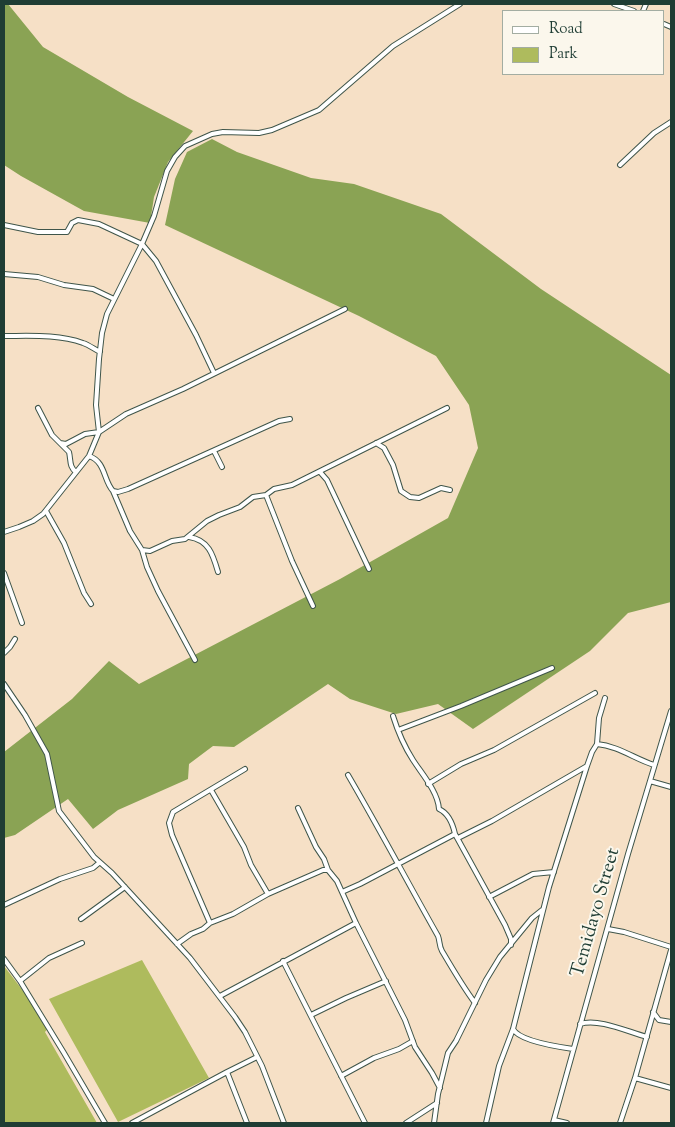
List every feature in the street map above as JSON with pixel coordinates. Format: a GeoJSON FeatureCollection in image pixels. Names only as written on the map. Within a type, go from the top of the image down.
{"type":"FeatureCollection","features":[{"type":"Feature","properties":{"kind":"street"},"geometry":{"type":"LineString","coordinates":[[4,532],[19,528],[33,521],[46,511],[89,456],[99,432],[96,405],[102,333],[107,314],[142,244],[154,216],[167,171],[175,157],[186,146],[218,133],[259,133],[272,130],[319,110],[393,46],[460,4]]}},
{"type":"Feature","properties":{"kind":"street"},"geometry":{"type":"LineString","coordinates":[[614,4],[631,10]]}},
{"type":"Feature","properties":{"kind":"street"},"geometry":{"type":"LineString","coordinates":[[620,165],[654,133],[671,122]]}},
{"type":"Feature","properties":{"kind":"street"},"geometry":{"type":"LineString","coordinates":[[4,225],[38,232],[67,232],[72,223],[78,220],[99,224],[142,244],[156,261],[214,373]]}},
{"type":"Feature","properties":{"kind":"street"},"geometry":{"type":"LineString","coordinates":[[4,274],[38,277],[64,285],[93,289],[114,299]]}},
{"type":"Feature","properties":{"kind":"street"},"geometry":{"type":"LineString","coordinates":[[60,443],[66,444],[85,434],[99,432],[126,414],[345,309]]}},
{"type":"Feature","properties":{"kind":"street"},"geometry":{"type":"LineString","coordinates":[[4,336],[67,339],[81,342],[100,352]]}},
{"type":"Feature","properties":{"kind":"street"},"geometry":{"type":"LineString","coordinates":[[38,408],[52,435],[69,452],[69,461],[76,472]]}},
{"type":"Feature","properties":{"kind":"street"},"geometry":{"type":"LineString","coordinates":[[142,550],[150,551],[172,541],[180,541],[190,537],[200,526],[219,514],[240,506],[254,497],[266,495],[271,491],[292,485],[320,472],[447,408]]}},
{"type":"Feature","properties":{"kind":"street"},"geometry":{"type":"LineString","coordinates":[[114,490],[118,492],[128,489],[279,422],[290,419]]}},
{"type":"Feature","properties":{"kind":"street"},"geometry":{"type":"LineString","coordinates":[[376,443],[384,448],[393,465],[401,491],[410,497],[419,498],[441,488],[450,490]]}},
{"type":"Feature","properties":{"kind":"street"},"geometry":{"type":"LineString","coordinates":[[214,451],[222,467]]}},
{"type":"Feature","properties":{"kind":"street"},"geometry":{"type":"LineString","coordinates":[[89,456],[96,459],[109,485],[114,490],[130,531],[142,550],[147,567],[162,600],[195,660]]}},
{"type":"Feature","properties":{"kind":"street"},"geometry":{"type":"LineString","coordinates":[[320,472],[327,480],[369,569]]}},
{"type":"Feature","properties":{"kind":"street"},"geometry":{"type":"LineString","coordinates":[[266,495],[292,561],[313,606]]}},
{"type":"Feature","properties":{"kind":"street"},"geometry":{"type":"LineString","coordinates":[[46,511],[64,543],[84,594],[91,604]]}},
{"type":"Feature","properties":{"kind":"street"},"geometry":{"type":"LineString","coordinates":[[190,537],[198,539],[212,550],[218,572]]}},
{"type":"Feature","properties":{"kind":"street"},"geometry":{"type":"LineString","coordinates":[[4,573],[22,623]]}},
{"type":"Feature","properties":{"kind":"street"},"geometry":{"type":"LineString","coordinates":[[4,653],[10,648],[15,639]]}},
{"type":"Feature","properties":{"kind":"street"},"geometry":{"type":"LineString","coordinates":[[398,730],[552,668]]}},
{"type":"Feature","properties":{"kind":"street"},"geometry":{"type":"LineString","coordinates":[[4,684],[47,754],[59,811],[99,863],[105,866],[178,944],[220,996],[245,1032],[258,1057],[284,1123]]}},
{"type":"Feature","properties":{"kind":"street"},"geometry":{"type":"LineString","coordinates":[[428,784],[461,764],[494,750],[595,693]]}},
{"type":"Feature","properties":{"kind":"street"},"geometry":{"type":"LineString","coordinates":[[486,1123],[499,1066],[513,1029],[542,910],[587,766],[597,744],[599,718],[605,698]]}},
{"type":"Feature","properties":{"kind":"street","name":"Temidayo Street"},"geometry":{"type":"LineString","coordinates":[[554,1121],[580,1024],[671,711]]}},
{"type":"Feature","properties":{"kind":"street"},"geometry":{"type":"LineString","coordinates":[[393,716],[413,760],[438,801],[439,809],[450,820],[456,836],[510,935],[511,945]]}},
{"type":"Feature","properties":{"kind":"street"},"geometry":{"type":"LineString","coordinates":[[597,744],[630,754],[654,766]]}},
{"type":"Feature","properties":{"kind":"street"},"geometry":{"type":"LineString","coordinates":[[342,892],[456,836],[492,821],[587,766]]}},
{"type":"Feature","properties":{"kind":"street"},"geometry":{"type":"LineString","coordinates":[[210,923],[172,835],[170,823],[173,812],[245,769]]}},
{"type":"Feature","properties":{"kind":"street"},"geometry":{"type":"LineString","coordinates":[[348,775],[397,864],[410,883],[416,900],[439,938],[442,950],[475,1002]]}},
{"type":"Feature","properties":{"kind":"street"},"geometry":{"type":"LineString","coordinates":[[650,781],[671,787]]}},
{"type":"Feature","properties":{"kind":"street"},"geometry":{"type":"LineString","coordinates":[[211,790],[244,847],[251,865],[268,894]]}},
{"type":"Feature","properties":{"kind":"street"},"geometry":{"type":"LineString","coordinates":[[298,808],[316,847],[342,892],[386,981],[405,1020],[415,1048],[440,1088]]}},
{"type":"Feature","properties":{"kind":"street"},"geometry":{"type":"LineString","coordinates":[[4,905],[60,879],[93,868],[99,863]]}},
{"type":"Feature","properties":{"kind":"street"},"geometry":{"type":"LineString","coordinates":[[178,944],[210,923],[233,914],[268,894],[323,870],[328,870]]}},
{"type":"Feature","properties":{"kind":"street"},"geometry":{"type":"LineString","coordinates":[[489,897],[533,874],[554,872]]}},
{"type":"Feature","properties":{"kind":"street"},"geometry":{"type":"LineString","coordinates":[[81,919],[125,887]]}},
{"type":"Feature","properties":{"kind":"street"},"geometry":{"type":"LineString","coordinates":[[434,1123],[448,1053],[500,957],[532,918],[542,910]]}},
{"type":"Feature","properties":{"kind":"street"},"geometry":{"type":"LineString","coordinates":[[220,996],[356,923]]}},
{"type":"Feature","properties":{"kind":"street"},"geometry":{"type":"LineString","coordinates":[[608,930],[624,932],[671,948],[635,1078],[620,1123]]}},
{"type":"Feature","properties":{"kind":"street"},"geometry":{"type":"LineString","coordinates":[[20,981],[49,958],[82,943]]}},
{"type":"Feature","properties":{"kind":"street"},"geometry":{"type":"LineString","coordinates":[[4,959],[20,981],[64,1053],[104,1123]]}},
{"type":"Feature","properties":{"kind":"street"},"geometry":{"type":"LineString","coordinates":[[283,962],[365,1123]]}},
{"type":"Feature","properties":{"kind":"street"},"geometry":{"type":"LineString","coordinates":[[311,1015],[386,981]]}},
{"type":"Feature","properties":{"kind":"street"},"geometry":{"type":"LineString","coordinates":[[654,1012],[659,1020]]}},
{"type":"Feature","properties":{"kind":"street"},"geometry":{"type":"LineString","coordinates":[[649,1027],[659,1020],[671,1022]]}},
{"type":"Feature","properties":{"kind":"street"},"geometry":{"type":"LineString","coordinates":[[580,1024],[590,1022],[612,1026],[646,1037]]}},
{"type":"Feature","properties":{"kind":"street"},"geometry":{"type":"LineString","coordinates":[[513,1029],[519,1036],[573,1050]]}},
{"type":"Feature","properties":{"kind":"street"},"geometry":{"type":"LineString","coordinates":[[340,1076],[374,1058],[399,1049],[413,1041]]}},
{"type":"Feature","properties":{"kind":"street"},"geometry":{"type":"LineString","coordinates":[[132,1123],[258,1057]]}},
{"type":"Feature","properties":{"kind":"street"},"geometry":{"type":"LineString","coordinates":[[227,1072],[248,1123]]}},
{"type":"Feature","properties":{"kind":"street"},"geometry":{"type":"LineString","coordinates":[[635,1078],[671,1088]]}},
{"type":"Feature","properties":{"kind":"street"},"geometry":{"type":"LineString","coordinates":[[406,1123],[437,1103]]}},
{"type":"Feature","properties":{"kind":"street"},"geometry":{"type":"LineString","coordinates":[[554,1121],[567,1123]]}},
{"type":"Feature","properties":{"kind":"green space"},"geometry":{"type":"Polygon","coordinates":[[[4,4],[8,4],[43,47],[128,97],[193,131],[168,162],[154,197],[150,223],[84,211],[4,165],[4,4]]]}},
{"type":"Feature","properties":{"kind":"green space"},"geometry":{"type":"Polygon","coordinates":[[[212,139],[237,152],[311,178],[354,184],[441,214],[541,289],[671,375],[671,602],[628,613],[590,651],[473,729],[438,704],[396,714],[350,699],[328,684],[234,747],[213,746],[189,764],[188,779],[118,810],[93,829],[68,799],[15,835],[4,838],[4,752],[72,699],[109,661],[139,684],[340,579],[448,518],[478,448],[469,405],[436,356],[359,316],[165,225],[175,179],[187,152],[212,139]]]}},
{"type":"Feature","properties":{"kind":"green space"},"geometry":{"type":"Polygon","coordinates":[[[142,960],[209,1078],[118,1122],[49,999],[142,960]]]}},
{"type":"Feature","properties":{"kind":"green space"},"geometry":{"type":"Polygon","coordinates":[[[4,966],[50,1026],[45,1032],[97,1123],[4,1123],[4,966]]]}}]}
